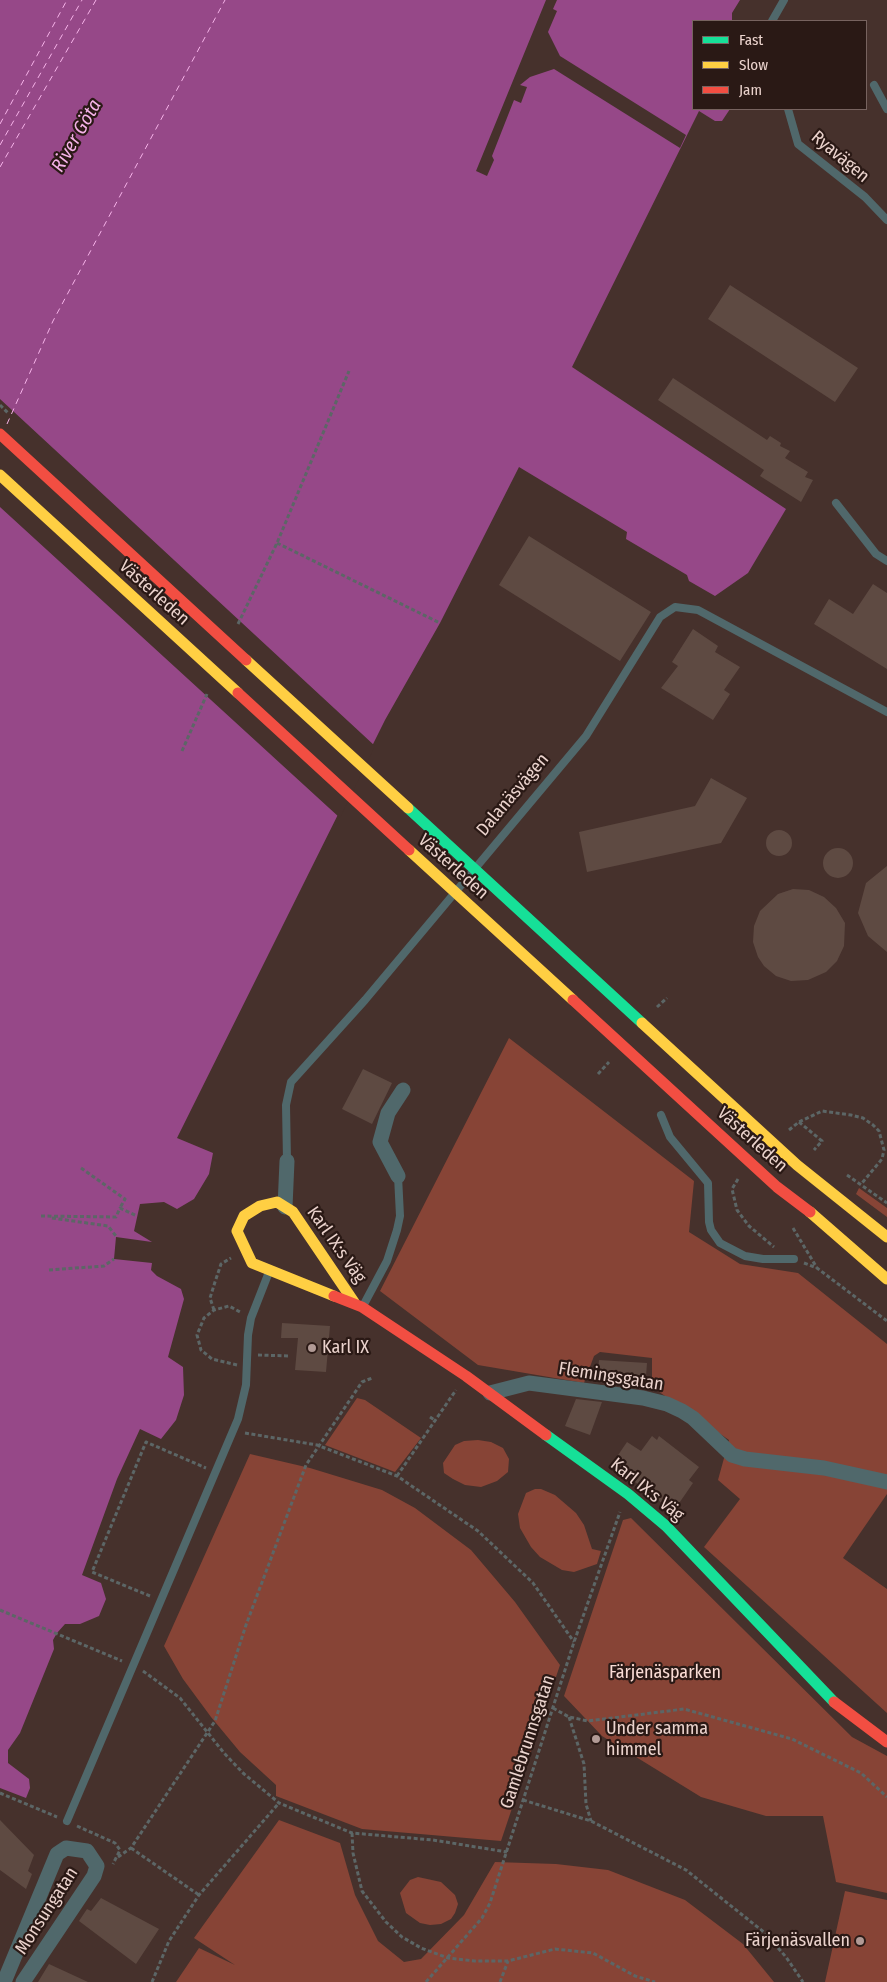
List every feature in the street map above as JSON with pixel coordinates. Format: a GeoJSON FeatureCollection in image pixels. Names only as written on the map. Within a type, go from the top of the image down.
{"type":"FeatureCollection","features":[{"type":"Feature","properties":{"kind":"main road","name":"Västerleden"},"geometry":{"type":"LineString","coordinates":[[0,434],[797,1165],[887,1237]]}},
{"type":"Feature","properties":{"kind":"main road","name":"Västerleden"},"geometry":{"type":"LineString","coordinates":[[0,475],[777,1187],[815,1216],[887,1279]]}},
{"type":"Feature","properties":{"kind":"main road","name":"Karl IX:s Väg"},"geometry":{"type":"LineString","coordinates":[[358,1304],[293,1212],[277,1202],[260,1206],[244,1216],[237,1231],[244,1250],[252,1263],[358,1304],[466,1376],[628,1494],[666,1526],[827,1696],[887,1742]]}},
{"type":"Feature","properties":{"kind":"street"},"geometry":{"type":"LineString","coordinates":[[398,1176],[380,1142],[388,1113],[403,1090]]}},
{"type":"Feature","properties":{"kind":"street","name":"Dalanäsvägen"},"geometry":{"type":"LineString","coordinates":[[285,1207],[287,1161]]}},
{"type":"Feature","properties":{"kind":"street","name":"Flemingsgatan"},"geometry":{"type":"LineString","coordinates":[[490,1393],[529,1383],[643,1398],[667,1404],[687,1414],[732,1455],[745,1459],[824,1468],[887,1482]]}},
{"type":"Feature","properties":{"kind":"street","name":"Monsungatan"},"geometry":{"type":"LineString","coordinates":[[4,1982],[57,1854],[66,1848],[87,1851],[96,1866],[94,1876],[23,1982]]}},
{"type":"Feature","properties":{"kind":"lane"},"geometry":{"type":"LineString","coordinates":[[773,20],[784,0]]}},
{"type":"Feature","properties":{"kind":"lane"},"geometry":{"type":"LineString","coordinates":[[874,85],[887,109]]}},
{"type":"Feature","properties":{"kind":"lane","name":"Ryavägen"},"geometry":{"type":"LineString","coordinates":[[788,110],[798,144],[865,197],[887,220]]}},
{"type":"Feature","properties":{"kind":"lane"},"geometry":{"type":"LineString","coordinates":[[836,504],[876,554],[887,561]]}},
{"type":"Feature","properties":{"kind":"lane","name":"Dalanäsvägen"},"geometry":{"type":"LineString","coordinates":[[287,1161],[286,1106],[291,1082],[365,1000],[586,736],[660,616],[674,607],[698,610],[887,712]]}},
{"type":"Feature","properties":{"kind":"lane"},"geometry":{"type":"LineString","coordinates":[[661,1115],[677,1146],[708,1183],[709,1222],[711,1230],[720,1243],[745,1256],[763,1259],[794,1259]]}},
{"type":"Feature","properties":{"kind":"lane"},"geometry":{"type":"LineString","coordinates":[[358,1304],[386,1261],[397,1230],[400,1216],[398,1176]]}},
{"type":"Feature","properties":{"kind":"lane"},"geometry":{"type":"LineString","coordinates":[[67,1821],[244,1403],[248,1336],[251,1318],[270,1270]]}},
{"type":"Feature","properties":{"kind":"path"},"geometry":{"type":"LineString","coordinates":[[236,630],[277,543],[349,371]]}},
{"type":"Feature","properties":{"kind":"path"},"geometry":{"type":"LineString","coordinates":[[277,543],[440,624]]}},
{"type":"Feature","properties":{"kind":"path"},"geometry":{"type":"LineString","coordinates":[[182,751],[209,690]]}},
{"type":"Feature","properties":{"kind":"path"},"geometry":{"type":"LineString","coordinates":[[655,1009],[667,998]]}},
{"type":"Feature","properties":{"kind":"path"},"geometry":{"type":"LineString","coordinates":[[598,1074],[610,1060]]}},
{"type":"Feature","properties":{"kind":"path"},"geometry":{"type":"LineString","coordinates":[[799,1122],[822,1141],[812,1153]]}},
{"type":"Feature","properties":{"kind":"path"},"geometry":{"type":"LineString","coordinates":[[81,1168],[125,1199],[116,1217],[41,1216],[108,1226],[116,1236]]}},
{"type":"Feature","properties":{"kind":"path"},"geometry":{"type":"LineString","coordinates":[[862,1184],[887,1203]]}},
{"type":"Feature","properties":{"kind":"path"},"geometry":{"type":"LineString","coordinates":[[120,1208],[137,1216]]}},
{"type":"Feature","properties":{"kind":"path"},"geometry":{"type":"LineString","coordinates":[[789,1224],[809,1252],[817,1268],[887,1321]]}},
{"type":"Feature","properties":{"kind":"path"},"geometry":{"type":"LineString","coordinates":[[214,1310],[210,1298],[221,1264],[244,1250]]}},
{"type":"Feature","properties":{"kind":"path"},"geometry":{"type":"LineString","coordinates":[[49,1270],[104,1266],[114,1259]]}},
{"type":"Feature","properties":{"kind":"path"},"geometry":{"type":"LineString","coordinates":[[247,1365],[232,1365],[212,1359],[201,1350],[197,1335],[204,1318],[214,1310],[229,1306],[251,1318]]}},
{"type":"Feature","properties":{"kind":"path"},"geometry":{"type":"LineString","coordinates":[[265,1356],[290,1356]]}},
{"type":"Feature","properties":{"kind":"path"},"geometry":{"type":"LineString","coordinates":[[397,1476],[466,1376]]}},
{"type":"Feature","properties":{"kind":"path"},"geometry":{"type":"LineString","coordinates":[[118,1857],[131,1848],[215,1721],[246,1625],[306,1465],[317,1445],[362,1382],[372,1378]]}},
{"type":"Feature","properties":{"kind":"path"},"geometry":{"type":"LineString","coordinates":[[430,1417],[436,1421]]}},
{"type":"Feature","properties":{"kind":"path"},"geometry":{"type":"LineString","coordinates":[[233,1431],[317,1445],[397,1476],[478,1531],[533,1582],[574,1642]]}},
{"type":"Feature","properties":{"kind":"path"},"geometry":{"type":"LineString","coordinates":[[161,1600],[92,1572],[146,1442],[216,1472]]}},
{"type":"Feature","properties":{"kind":"path","name":"Gamlebrunnsgatan"},"geometry":{"type":"LineString","coordinates":[[426,1982],[482,1918],[490,1903],[574,1642],[616,1519],[628,1494]]}},
{"type":"Feature","properties":{"kind":"path"},"geometry":{"type":"LineString","coordinates":[[0,1610],[134,1666],[167,1687],[180,1698],[194,1714],[207,1734],[243,1773],[279,1803],[352,1834],[433,1840],[507,1852]]}},
{"type":"Feature","properties":{"kind":"path"},"geometry":{"type":"LineString","coordinates":[[553,1708],[568,1717],[588,1721],[684,1709],[792,1739],[861,1773],[887,1797]]}},
{"type":"Feature","properties":{"kind":"path"},"geometry":{"type":"LineString","coordinates":[[568,1717],[584,1764],[586,1804],[591,1821]]}},
{"type":"Feature","properties":{"kind":"path"},"geometry":{"type":"LineString","coordinates":[[0,1794],[67,1821]]}},
{"type":"Feature","properties":{"kind":"path"},"geometry":{"type":"LineString","coordinates":[[523,1800],[591,1821],[686,1870],[765,1933],[786,1956],[803,1982]]}},
{"type":"Feature","properties":{"kind":"path"},"geometry":{"type":"LineString","coordinates":[[152,1982],[169,1941],[199,1895],[279,1803]]}},
{"type":"Feature","properties":{"kind":"path"},"geometry":{"type":"LineString","coordinates":[[352,1834],[353,1853],[362,1891],[386,1922],[402,1937],[421,1948],[448,1958],[508,1961],[555,1949],[593,1953],[635,1976],[655,1982]]}},
{"type":"Feature","properties":{"kind":"path"},"geometry":{"type":"LineString","coordinates":[[131,1848],[199,1895]]}},
{"type":"Feature","properties":{"kind":"path"},"geometry":{"type":"LineString","coordinates":[[500,1982],[508,1961]]}},
{"type":"Feature","properties":{"kind":"green space"},"geometry":{"type":"Polygon","coordinates":[[[509,1038],[694,1181],[689,1232],[740,1264],[798,1273],[887,1344],[887,1494],[843,1558],[887,1589],[887,1713],[704,1547],[740,1499],[718,1480],[729,1440],[652,1387],[652,1358],[600,1352],[594,1356],[584,1383],[478,1365],[380,1291],[509,1038]]]}},
{"type":"Feature","properties":{"kind":"green space"},"geometry":{"type":"Polygon","coordinates":[[[859,1188],[887,1208],[887,1217],[856,1194],[859,1188]]]}},
{"type":"Feature","properties":{"kind":"green space"},"geometry":{"type":"Polygon","coordinates":[[[357,1398],[365,1400],[421,1438],[395,1472],[325,1445],[357,1398]]]}},
{"type":"Feature","properties":{"kind":"green space"},"geometry":{"type":"Polygon","coordinates":[[[478,1440],[491,1442],[503,1448],[509,1459],[508,1472],[497,1481],[481,1487],[465,1485],[444,1473],[443,1463],[455,1445],[464,1441],[478,1440]]]}},
{"type":"Feature","properties":{"kind":"green space"},"geometry":{"type":"Polygon","coordinates":[[[250,1454],[310,1468],[382,1490],[415,1508],[471,1550],[515,1602],[560,1665],[501,1841],[362,1829],[276,1796],[276,1785],[240,1752],[183,1679],[164,1646],[250,1454]]]}},
{"type":"Feature","properties":{"kind":"green space"},"geometry":{"type":"Polygon","coordinates":[[[535,1489],[541,1489],[555,1495],[576,1513],[584,1525],[592,1549],[601,1551],[597,1564],[574,1572],[562,1570],[540,1557],[531,1547],[520,1528],[518,1514],[526,1493],[535,1489]]]}},
{"type":"Feature","properties":{"kind":"green space","name":"Färjenäsparken"},"geometry":{"type":"Polygon","coordinates":[[[631,1518],[852,1737],[887,1756],[887,1893],[836,1882],[823,1816],[766,1816],[701,1797],[602,1736],[564,1696],[623,1520],[631,1518]]]}},
{"type":"Feature","properties":{"kind":"green space"},"geometry":{"type":"Polygon","coordinates":[[[279,1820],[340,1843],[355,1895],[378,1941],[404,1962],[421,1959],[464,1915],[495,1862],[556,1864],[608,1870],[685,1900],[743,1944],[774,1982],[176,1982],[199,1948],[235,1965],[194,1938],[279,1820]]]}},
{"type":"Feature","properties":{"kind":"green space"},"geometry":{"type":"Polygon","coordinates":[[[418,1877],[441,1882],[455,1895],[458,1904],[451,1919],[441,1924],[430,1925],[420,1923],[406,1913],[400,1893],[410,1880],[418,1877]]]}},
{"type":"Feature","properties":{"kind":"green space","name":"Färjenäsvallen"},"geometry":{"type":"Polygon","coordinates":[[[845,1891],[887,1900],[887,1982],[825,1982],[845,1891]]]}},
{"type":"Feature","properties":{"kind":"water","name":"River Göta"},"geometry":{"type":"Polygon","coordinates":[[[0,0],[740,0],[732,13],[732,20],[692,20],[692,110],[729,110],[722,121],[715,121],[699,111],[572,367],[786,509],[748,573],[715,596],[689,581],[687,575],[626,539],[627,532],[519,467],[440,623],[385,720],[177,1138],[213,1153],[209,1174],[194,1199],[177,1209],[164,1202],[140,1204],[134,1231],[152,1242],[116,1237],[114,1259],[152,1263],[151,1270],[157,1276],[181,1289],[184,1299],[168,1357],[183,1367],[184,1395],[176,1420],[161,1439],[140,1429],[117,1479],[82,1575],[101,1583],[106,1599],[99,1616],[80,1624],[65,1624],[57,1633],[53,1640],[54,1649],[20,1733],[8,1750],[8,1763],[29,1779],[30,1788],[26,1798],[0,1788],[0,0]]]}},
{"type":"Feature","properties":{"kind":"pier"},"geometry":{"type":"Polygon","coordinates":[[[546,0],[557,0],[553,9],[557,11],[548,32],[560,56],[686,135],[680,148],[554,69],[530,77],[520,85],[527,87],[521,103],[514,100],[492,156],[494,160],[487,176],[476,171],[546,0]]]}},
{"type":"Feature","properties":{"kind":"pier"},"geometry":{"type":"Polygon","coordinates":[[[0,399],[375,746],[340,818],[0,507],[0,399]]]}},
{"type":"Feature","properties":{"kind":"building"},"geometry":{"type":"Polygon","coordinates":[[[730,285],[858,368],[835,402],[708,319],[730,285]]]}},
{"type":"Feature","properties":{"kind":"building"},"geometry":{"type":"Polygon","coordinates":[[[673,378],[767,440],[770,436],[781,443],[780,446],[790,451],[785,458],[808,472],[805,477],[813,480],[801,502],[760,476],[764,470],[658,400],[673,378]]]}},
{"type":"Feature","properties":{"kind":"building"},"geometry":{"type":"Polygon","coordinates":[[[529,536],[651,612],[620,661],[499,585],[529,536]]]}},
{"type":"Feature","properties":{"kind":"building"},"geometry":{"type":"Polygon","coordinates":[[[873,584],[887,593],[887,669],[814,624],[829,599],[853,614],[873,584]]]}},
{"type":"Feature","properties":{"kind":"building"},"geometry":{"type":"Polygon","coordinates":[[[693,629],[718,646],[715,652],[740,667],[724,690],[730,694],[713,720],[661,688],[678,666],[672,662],[693,629]]]}},
{"type":"Feature","properties":{"kind":"building"},"geometry":{"type":"Polygon","coordinates":[[[711,778],[747,798],[721,843],[587,872],[579,832],[695,806],[711,778]]]}},
{"type":"Feature","properties":{"kind":"building"},"geometry":{"type":"Polygon","coordinates":[[[779,830],[788,834],[792,843],[788,852],[779,856],[770,852],[766,843],[770,834],[779,830]]]}},
{"type":"Feature","properties":{"kind":"building"},"geometry":{"type":"Polygon","coordinates":[[[838,848],[849,852],[853,863],[849,874],[838,878],[827,874],[823,863],[827,852],[838,848]]]}},
{"type":"Feature","properties":{"kind":"building"},"geometry":{"type":"Polygon","coordinates":[[[887,866],[887,952],[868,936],[858,913],[866,883],[887,866]]]}},
{"type":"Feature","properties":{"kind":"building"},"geometry":{"type":"Polygon","coordinates":[[[793,889],[809,890],[824,897],[836,908],[845,923],[844,946],[837,961],[826,972],[808,980],[791,981],[776,976],[764,966],[758,957],[753,942],[754,926],[760,911],[778,894],[793,889]]]}},
{"type":"Feature","properties":{"kind":"building"},"geometry":{"type":"Polygon","coordinates":[[[363,1069],[392,1083],[372,1124],[342,1109],[363,1069]]]}},
{"type":"Feature","properties":{"kind":"building","name":"Karl IX"},"geometry":{"type":"Polygon","coordinates":[[[282,1323],[330,1326],[326,1372],[295,1370],[298,1338],[281,1338],[282,1323]]]}},
{"type":"Feature","properties":{"kind":"building"},"geometry":{"type":"Polygon","coordinates":[[[599,1360],[647,1363],[645,1389],[597,1382],[599,1360]]]}},
{"type":"Feature","properties":{"kind":"building"},"geometry":{"type":"Polygon","coordinates":[[[576,1399],[602,1402],[590,1435],[565,1426],[576,1399]]]}},
{"type":"Feature","properties":{"kind":"building"},"geometry":{"type":"Polygon","coordinates":[[[652,1436],[657,1440],[659,1436],[699,1467],[689,1480],[693,1483],[673,1512],[625,1474],[627,1471],[614,1461],[627,1442],[641,1451],[652,1436]]]}},
{"type":"Feature","properties":{"kind":"building"},"geometry":{"type":"Polygon","coordinates":[[[0,1820],[34,1855],[28,1871],[32,1874],[26,1889],[0,1870],[0,1820]]]}},
{"type":"Feature","properties":{"kind":"building"},"geometry":{"type":"Polygon","coordinates":[[[101,1898],[159,1929],[136,1964],[79,1921],[87,1909],[91,1911],[101,1898]]]}},
{"type":"Feature","properties":{"kind":"building"},"geometry":{"type":"Polygon","coordinates":[[[49,1964],[88,1982],[38,1982],[49,1964]]]}},
{"type":"Feature","properties":{"kind":"ferry route"},"geometry":{"type":"LineString","coordinates":[[0,124],[67,0]]}},
{"type":"Feature","properties":{"kind":"ferry route"},"geometry":{"type":"LineString","coordinates":[[0,145],[82,0]]}},
{"type":"Feature","properties":{"kind":"ferry route"},"geometry":{"type":"LineString","coordinates":[[0,167],[96,0]]}},
{"type":"Feature","properties":{"kind":"ferry route"},"geometry":{"type":"LineString","coordinates":[[7,424],[53,321],[225,0]]}},
{"type":"Feature","properties":{"kind":"traffic: fast"},"geometry":{"type":"LineString","coordinates":[[408,808],[642,1023]]}},
{"type":"Feature","properties":{"kind":"traffic: fast"},"geometry":{"type":"LineString","coordinates":[[546,1435],[628,1494],[666,1526],[834,1702]]}},
{"type":"Feature","properties":{"kind":"traffic: slow"},"geometry":{"type":"LineString","coordinates":[[0,475],[238,693]]}},
{"type":"Feature","properties":{"kind":"traffic: slow"},"geometry":{"type":"LineString","coordinates":[[246,660],[408,808]]}},
{"type":"Feature","properties":{"kind":"traffic: slow"},"geometry":{"type":"LineString","coordinates":[[409,850],[573,1000]]}},
{"type":"Feature","properties":{"kind":"traffic: slow"},"geometry":{"type":"LineString","coordinates":[[642,1023],[797,1165],[887,1237]]}},
{"type":"Feature","properties":{"kind":"traffic: slow"},"geometry":{"type":"LineString","coordinates":[[334,1296],[252,1263],[237,1231],[244,1216],[260,1206],[277,1202],[293,1212],[354,1302]]}},
{"type":"Feature","properties":{"kind":"traffic: slow"},"geometry":{"type":"LineString","coordinates":[[810,1212],[887,1279]]}},
{"type":"Feature","properties":{"kind":"traffic: jam"},"geometry":{"type":"LineString","coordinates":[[0,434],[246,660]]}},
{"type":"Feature","properties":{"kind":"traffic: jam"},"geometry":{"type":"LineString","coordinates":[[238,693],[409,850]]}},
{"type":"Feature","properties":{"kind":"traffic: jam"},"geometry":{"type":"LineString","coordinates":[[573,1000],[777,1187],[810,1212]]}},
{"type":"Feature","properties":{"kind":"traffic: jam"},"geometry":{"type":"LineString","coordinates":[[334,1296],[362,1307],[466,1376],[546,1435]]}},
{"type":"Feature","properties":{"kind":"traffic: jam"},"geometry":{"type":"LineString","coordinates":[[834,1702],[887,1742]]}},
{"type":"Feature","properties":{"kind":"place","name":"Karl IX"},"geometry":{"type":"Point","coordinates":[312,1348]}},
{"type":"Feature","properties":{"kind":"place","name":"Under samma himmel"},"geometry":{"type":"Point","coordinates":[596,1739]}},
{"type":"Feature","properties":{"kind":"place","name":"Färjenäsvallen"},"geometry":{"type":"Point","coordinates":[860,1941]}}]}
